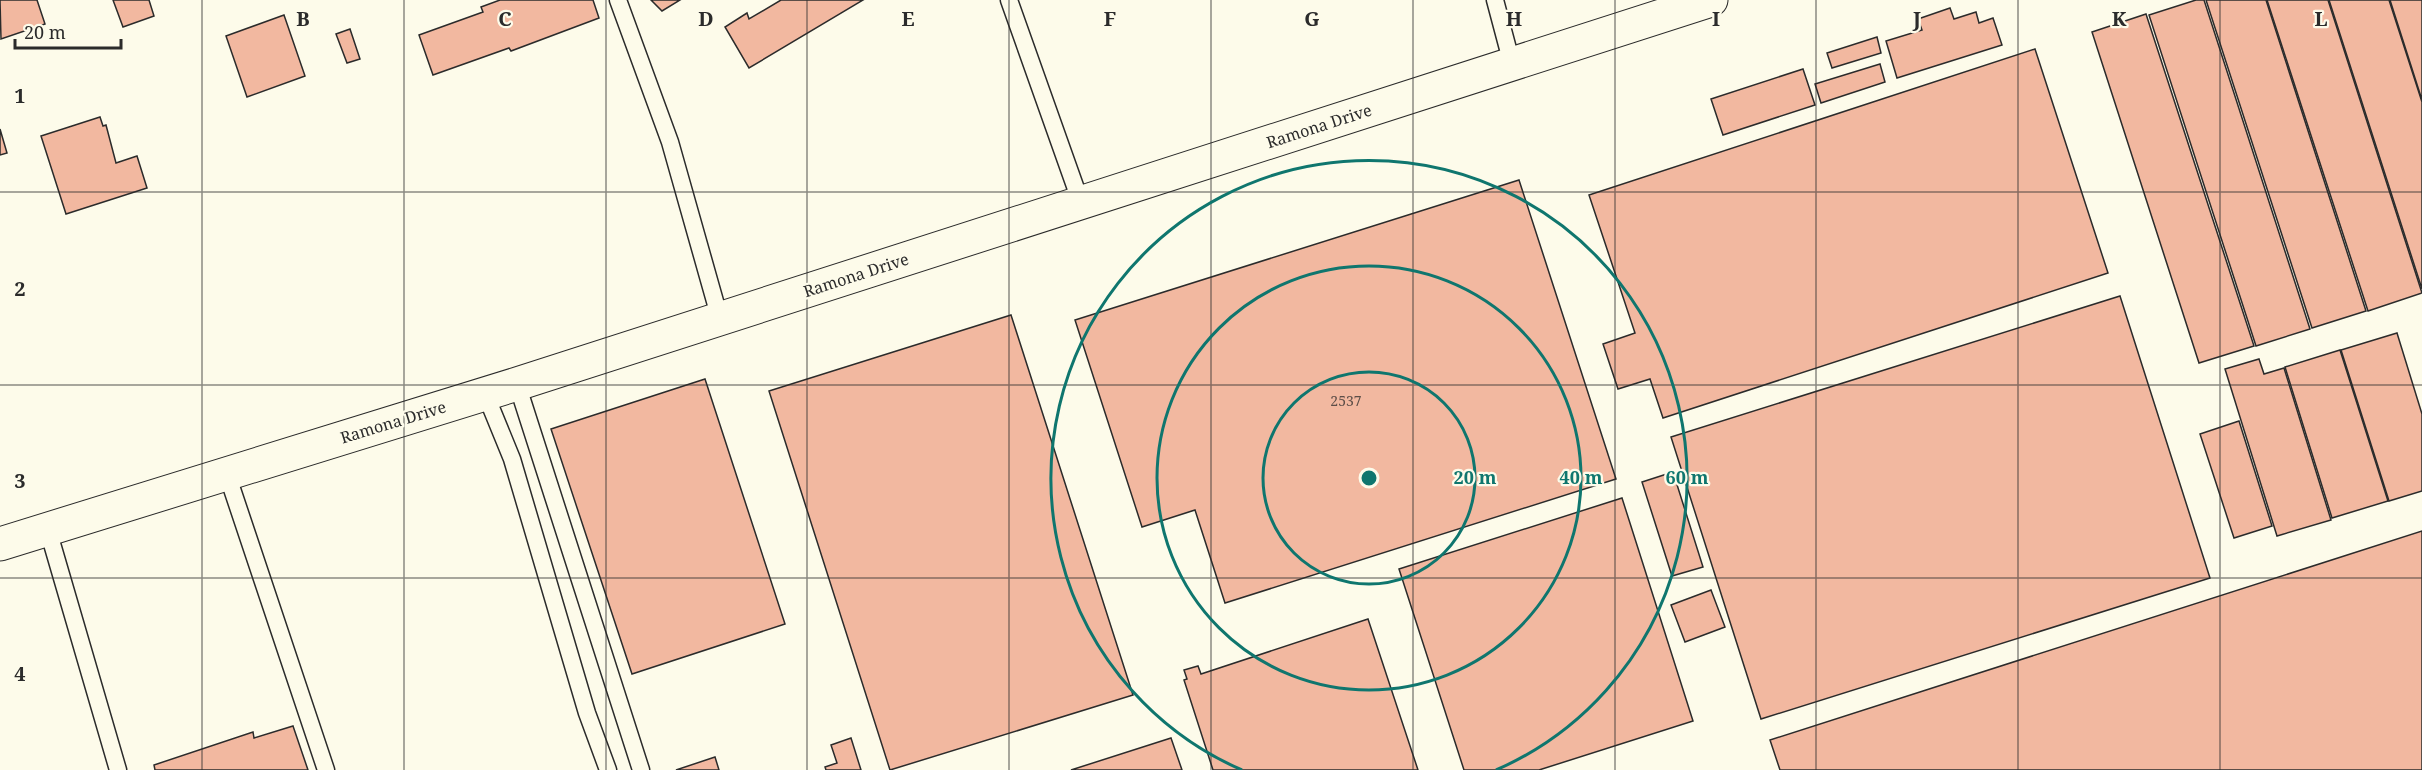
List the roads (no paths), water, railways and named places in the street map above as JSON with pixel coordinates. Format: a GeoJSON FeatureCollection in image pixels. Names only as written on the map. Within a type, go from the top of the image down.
{"type":"FeatureCollection","features":[{"type":"Feature","properties":{"kind":"street","name":"Ramona Drive"},"geometry":{"type":"LineString","coordinates":[[0,544],[517,384],[1711,0]]}},
{"type":"Feature","properties":{"kind":"lane"},"geometry":{"type":"LineString","coordinates":[[618,0],[670,142],[720,319]]}},
{"type":"Feature","properties":{"kind":"lane"},"geometry":{"type":"LineString","coordinates":[[1009,0],[1081,203]]}},
{"type":"Feature","properties":{"kind":"lane"},"geometry":{"type":"LineString","coordinates":[[1496,0],[1512,64]]}},
{"type":"Feature","properties":{"kind":"lane"},"geometry":{"type":"LineString","coordinates":[[517,384],[640,770]]}},
{"type":"Feature","properties":{"kind":"lane"},"geometry":{"type":"LineString","coordinates":[[485,393],[512,459],[587,713],[608,770]]}},
{"type":"Feature","properties":{"kind":"lane"},"geometry":{"type":"LineString","coordinates":[[227,474],[326,770]]}},
{"type":"Feature","properties":{"kind":"lane"},"geometry":{"type":"LineString","coordinates":[[48,530],[118,770]]}}]}
